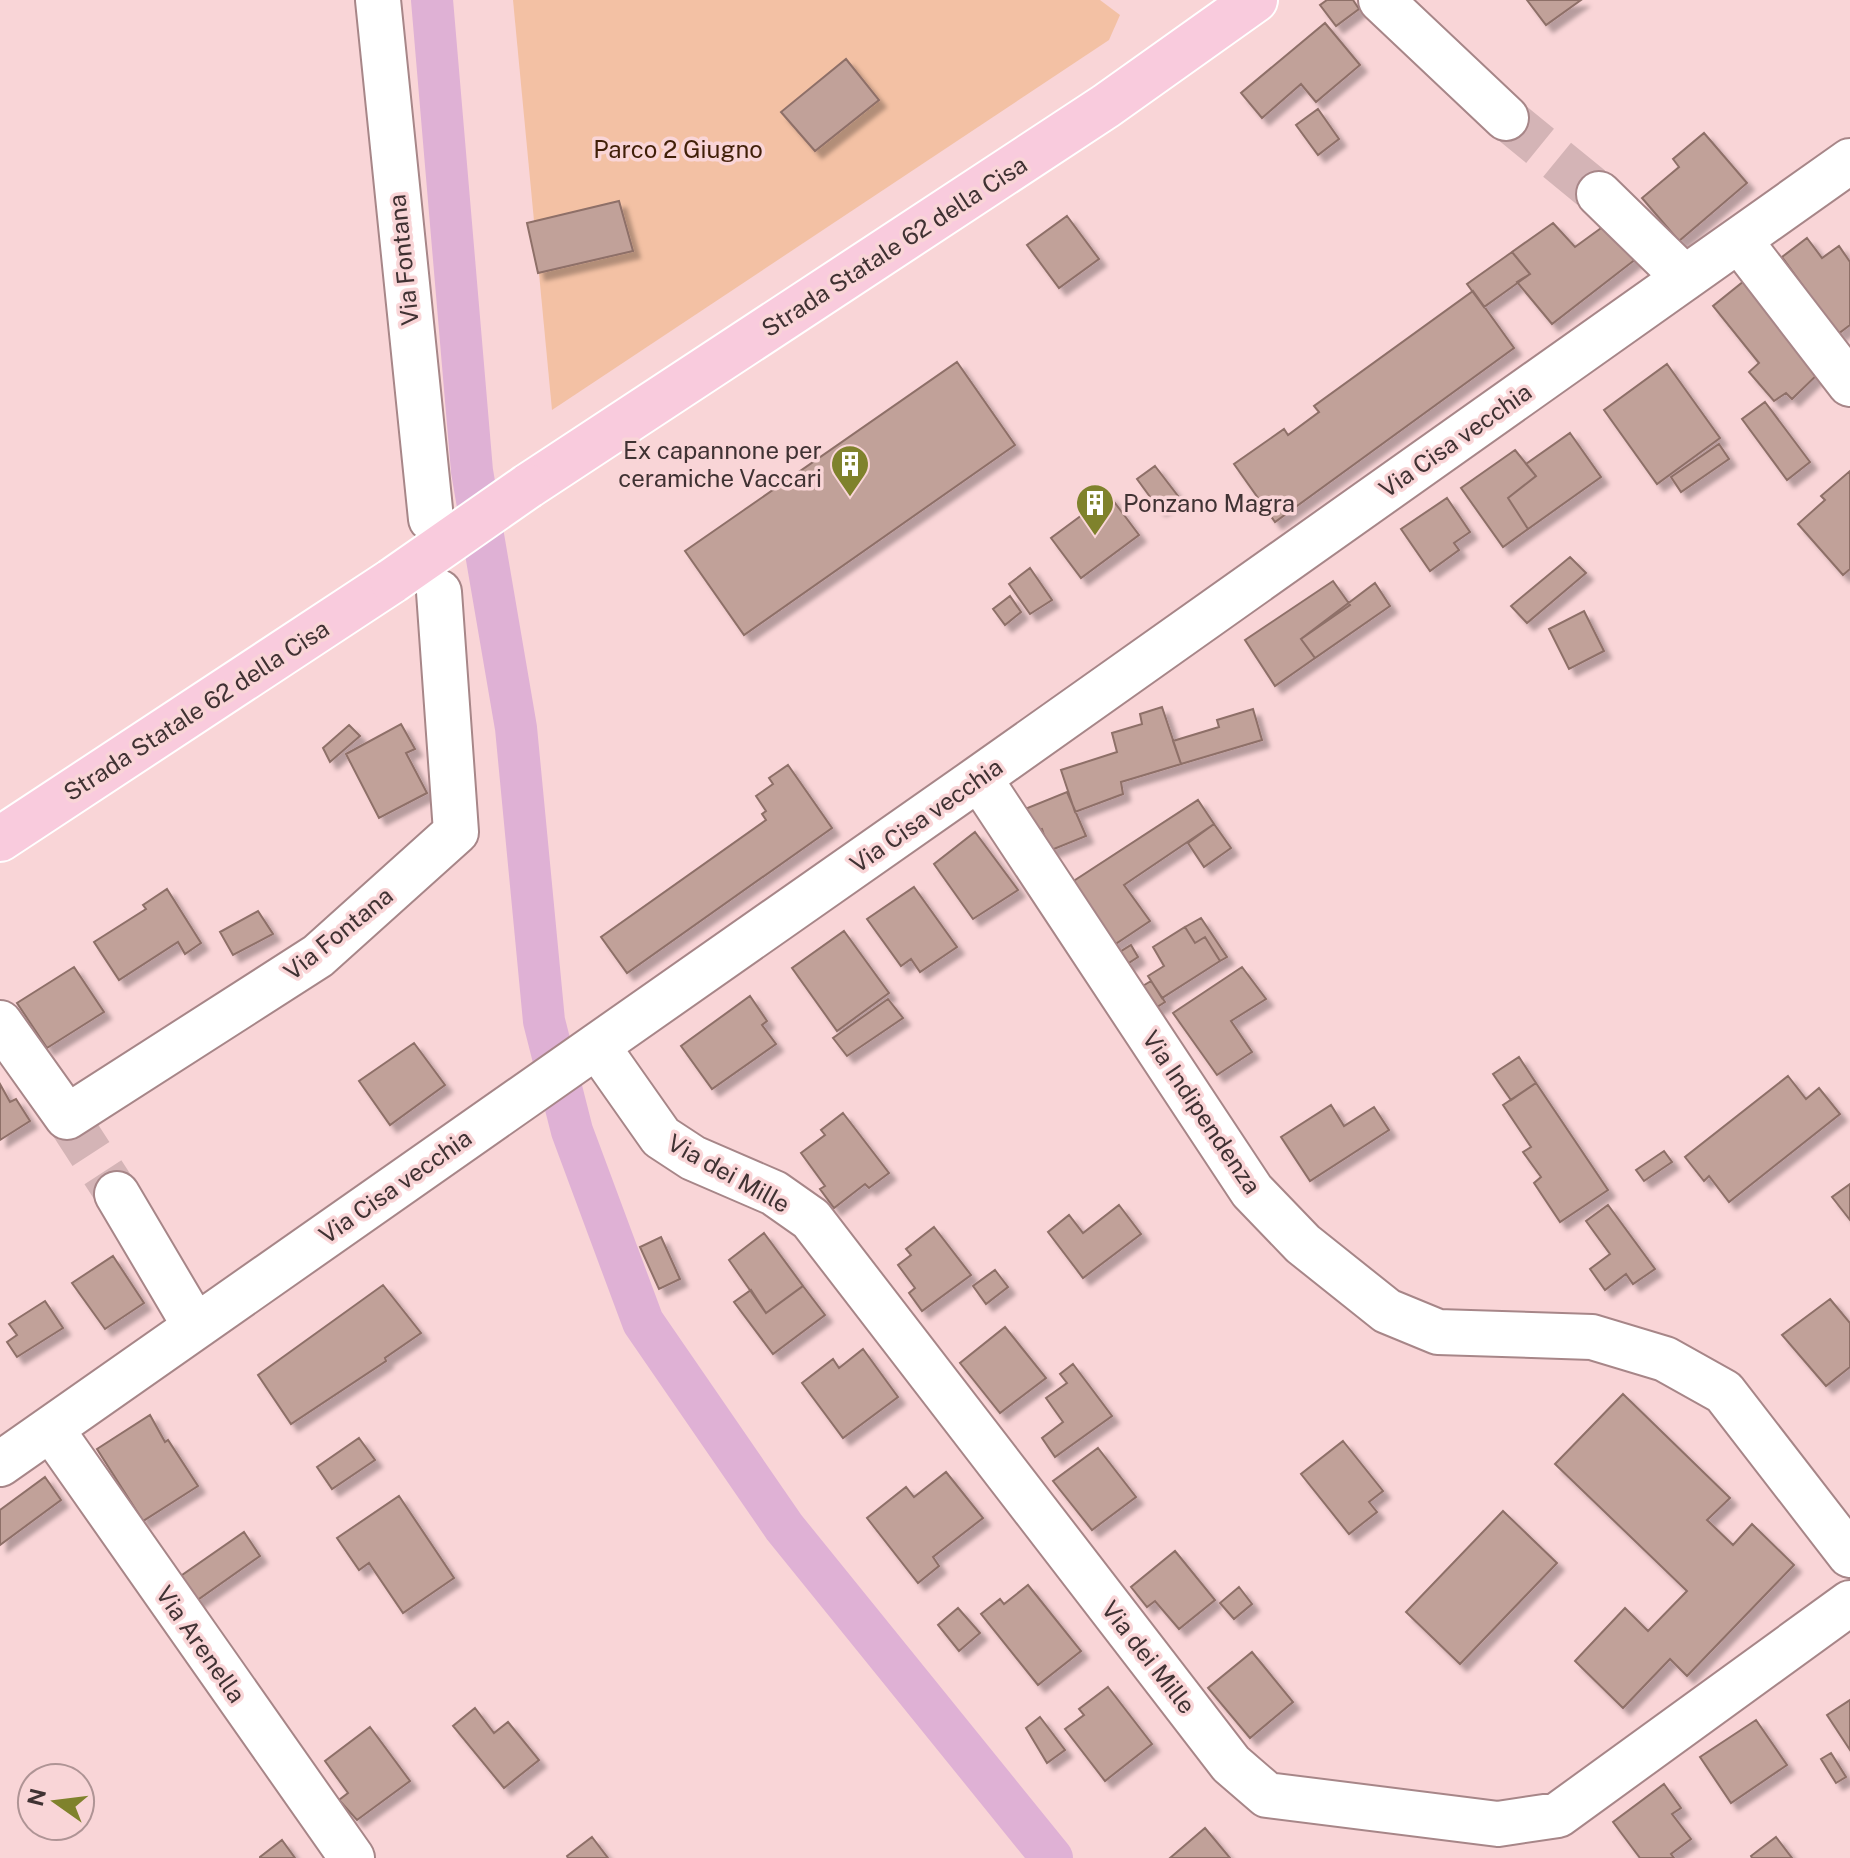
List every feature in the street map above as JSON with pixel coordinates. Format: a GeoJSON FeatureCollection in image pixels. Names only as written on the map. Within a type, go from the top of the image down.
{"type":"FeatureCollection","features":[{"type":"Feature","properties":{"kind":"main road","name":"Strada Statale 62 della Cisa"},"geometry":{"type":"LineString","coordinates":[[0,839],[392,581],[528,486],[1106,106],[1255,0]]}},
{"type":"Feature","properties":{"kind":"street","name":"Via Fontana"},"geometry":{"type":"LineString","coordinates":[[378,0],[431,519]]}},
{"type":"Feature","properties":{"kind":"street"},"geometry":{"type":"LineString","coordinates":[[1381,0],[1506,118]]}},
{"type":"Feature","properties":{"kind":"street","name":"Via Cisa vecchia"},"geometry":{"type":"LineString","coordinates":[[0,1464],[979,778],[1850,161]]}},
{"type":"Feature","properties":{"kind":"street"},"geometry":{"type":"LineString","coordinates":[[1599,194],[1685,278]]}},
{"type":"Feature","properties":{"kind":"street"},"geometry":{"type":"LineString","coordinates":[[1739,240],[1850,384]]}},
{"type":"Feature","properties":{"kind":"street","name":"Via Fontana"},"geometry":{"type":"LineString","coordinates":[[0,1023],[67,1117],[318,956],[456,832],[439,592]]}},
{"type":"Feature","properties":{"kind":"street","name":"Via Indipendenza"},"geometry":{"type":"LineString","coordinates":[[979,778],[1252,1191],[1303,1244],[1387,1311],[1438,1332],[1592,1337],[1665,1359],[1724,1392],[1850,1555]]}},
{"type":"Feature","properties":{"kind":"street","name":"Via dei Mille"},"geometry":{"type":"LineString","coordinates":[[586,1054],[661,1137],[693,1158],[774,1193],[811,1219],[1231,1764],[1267,1795],[1498,1824],[1558,1815],[1850,1603]]}},
{"type":"Feature","properties":{"kind":"street"},"geometry":{"type":"LineString","coordinates":[[117,1194],[195,1326]]}},
{"type":"Feature","properties":{"kind":"street","name":"Via Arenella"},"geometry":{"type":"LineString","coordinates":[[51,1429],[352,1858]]}},
{"type":"Feature","properties":{"kind":"green space","name":"Parco 2 Giugno"},"geometry":{"type":"Polygon","coordinates":[[[513,0],[1100,0],[1120,15],[1109,40],[552,410],[513,0]]]}},
{"type":"Feature","properties":{"kind":"building"},"geometry":{"type":"Polygon","coordinates":[[[1327,0],[1353,0],[1359,9],[1336,26],[1320,5],[1327,0]]]}},
{"type":"Feature","properties":{"kind":"building"},"geometry":{"type":"Polygon","coordinates":[[[1527,0],[1581,0],[1546,25],[1527,0]]]}},
{"type":"Feature","properties":{"kind":"building"},"geometry":{"type":"Polygon","coordinates":[[[1325,23],[1360,65],[1316,102],[1301,84],[1262,118],[1241,93],[1325,23]]]}},
{"type":"Feature","properties":{"kind":"building"},"geometry":{"type":"Polygon","coordinates":[[[846,59],[879,100],[815,151],[781,112],[846,59]]]}},
{"type":"Feature","properties":{"kind":"building"},"geometry":{"type":"Polygon","coordinates":[[[1318,109],[1339,139],[1318,155],[1296,125],[1318,109]]]}},
{"type":"Feature","properties":{"kind":"building"},"geometry":{"type":"Polygon","coordinates":[[[1704,133],[1747,183],[1679,241],[1642,198],[1679,167],[1673,159],[1704,133]]]}},
{"type":"Feature","properties":{"kind":"building"},"geometry":{"type":"Polygon","coordinates":[[[619,201],[633,251],[538,273],[527,223],[619,201]]]}},
{"type":"Feature","properties":{"kind":"building"},"geometry":{"type":"Polygon","coordinates":[[[1067,216],[1099,259],[1059,288],[1027,245],[1067,216]]]}},
{"type":"Feature","properties":{"kind":"building"},"geometry":{"type":"Polygon","coordinates":[[[1553,223],[1575,247],[1608,223],[1641,255],[1552,324],[1517,282],[1530,274],[1512,252],[1553,223]]]}},
{"type":"Feature","properties":{"kind":"building"},"geometry":{"type":"Polygon","coordinates":[[[1807,238],[1822,258],[1839,246],[1850,262],[1850,325],[1838,334],[1782,257],[1807,238]]]}},
{"type":"Feature","properties":{"kind":"building"},"geometry":{"type":"Polygon","coordinates":[[[1512,252],[1530,274],[1484,307],[1467,284],[1512,252]]]}},
{"type":"Feature","properties":{"kind":"building"},"geometry":{"type":"Polygon","coordinates":[[[1749,277],[1821,371],[1792,399],[1786,393],[1774,401],[1749,372],[1759,363],[1713,306],[1749,277]]]}},
{"type":"Feature","properties":{"kind":"building"},"geometry":{"type":"Polygon","coordinates":[[[1473,291],[1514,348],[1275,522],[1234,464],[1284,429],[1288,435],[1319,412],[1314,406],[1473,291]]]}},
{"type":"Feature","properties":{"kind":"building","name":"Ex capannone per ceramiche Vaccari"},"geometry":{"type":"Polygon","coordinates":[[[957,362],[1015,445],[744,635],[685,551],[957,362]]]}},
{"type":"Feature","properties":{"kind":"building"},"geometry":{"type":"Polygon","coordinates":[[[1667,364],[1720,438],[1657,484],[1604,410],[1667,364]]]}},
{"type":"Feature","properties":{"kind":"building"},"geometry":{"type":"Polygon","coordinates":[[[1765,402],[1810,462],[1787,480],[1742,419],[1765,402]]]}},
{"type":"Feature","properties":{"kind":"building"},"geometry":{"type":"Polygon","coordinates":[[[1570,433],[1601,477],[1528,529],[1508,498],[1536,476],[1526,464],[1570,433]]]}},
{"type":"Feature","properties":{"kind":"building"},"geometry":{"type":"Polygon","coordinates":[[[1719,444],[1729,459],[1681,492],[1671,477],[1719,444]]]}},
{"type":"Feature","properties":{"kind":"building"},"geometry":{"type":"Polygon","coordinates":[[[1515,450],[1536,476],[1508,498],[1528,529],[1503,547],[1461,488],[1515,450]]]}},
{"type":"Feature","properties":{"kind":"building"},"geometry":{"type":"Polygon","coordinates":[[[1155,466],[1178,496],[1159,509],[1137,479],[1155,466]]]}},
{"type":"Feature","properties":{"kind":"building"},"geometry":{"type":"Polygon","coordinates":[[[1850,471],[1850,569],[1843,575],[1798,524],[1825,500],[1821,496],[1850,471]]]}},
{"type":"Feature","properties":{"kind":"building","name":"Ponzano Magra"},"geometry":{"type":"Polygon","coordinates":[[[1109,495],[1139,535],[1081,578],[1051,538],[1109,495]]]}},
{"type":"Feature","properties":{"kind":"building"},"geometry":{"type":"Polygon","coordinates":[[[1447,498],[1470,532],[1454,543],[1459,550],[1430,571],[1401,529],[1447,498]]]}},
{"type":"Feature","properties":{"kind":"building"},"geometry":{"type":"Polygon","coordinates":[[[1570,557],[1586,573],[1527,623],[1511,606],[1570,557]]]}},
{"type":"Feature","properties":{"kind":"building"},"geometry":{"type":"Polygon","coordinates":[[[1030,568],[1052,600],[1030,614],[1009,584],[1030,568]]]}},
{"type":"Feature","properties":{"kind":"building"},"geometry":{"type":"Polygon","coordinates":[[[1333,581],[1350,605],[1301,639],[1315,658],[1275,686],[1245,640],[1333,581]]]}},
{"type":"Feature","properties":{"kind":"building"},"geometry":{"type":"Polygon","coordinates":[[[1375,583],[1390,606],[1315,658],[1301,639],[1375,583]]]}},
{"type":"Feature","properties":{"kind":"building"},"geometry":{"type":"Polygon","coordinates":[[[1010,596],[1021,612],[1005,625],[993,609],[1010,596]]]}},
{"type":"Feature","properties":{"kind":"building"},"geometry":{"type":"Polygon","coordinates":[[[1584,611],[1604,651],[1569,669],[1549,629],[1584,611]]]}},
{"type":"Feature","properties":{"kind":"building"},"geometry":{"type":"Polygon","coordinates":[[[1162,707],[1181,764],[1121,782],[1123,794],[1075,812],[1061,770],[1117,752],[1112,733],[1142,724],[1140,714],[1162,707]]]}},
{"type":"Feature","properties":{"kind":"building"},"geometry":{"type":"Polygon","coordinates":[[[1253,709],[1262,740],[1181,764],[1173,741],[1219,727],[1217,720],[1253,709]]]}},
{"type":"Feature","properties":{"kind":"building"},"geometry":{"type":"Polygon","coordinates":[[[401,724],[415,749],[406,753],[427,793],[379,818],[346,754],[401,724]]]}},
{"type":"Feature","properties":{"kind":"building"},"geometry":{"type":"Polygon","coordinates":[[[349,725],[360,736],[330,762],[323,748],[349,725]]]}},
{"type":"Feature","properties":{"kind":"building"},"geometry":{"type":"Polygon","coordinates":[[[788,765],[832,828],[627,973],[601,937],[766,820],[762,814],[766,811],[756,796],[773,784],[769,778],[788,765]]]}},
{"type":"Feature","properties":{"kind":"building"},"geometry":{"type":"Polygon","coordinates":[[[1067,792],[1086,836],[1049,851],[1042,829],[1035,831],[1025,809],[1067,792]]]}},
{"type":"Feature","properties":{"kind":"building"},"geometry":{"type":"Polygon","coordinates":[[[1198,800],[1214,824],[1124,885],[1150,921],[1111,947],[1069,884],[1198,800]]]}},
{"type":"Feature","properties":{"kind":"building"},"geometry":{"type":"Polygon","coordinates":[[[1214,824],[1231,848],[1204,867],[1188,843],[1214,824]]]}},
{"type":"Feature","properties":{"kind":"building"},"geometry":{"type":"Polygon","coordinates":[[[975,832],[1018,890],[973,919],[934,864],[975,832]]]}},
{"type":"Feature","properties":{"kind":"building"},"geometry":{"type":"Polygon","coordinates":[[[914,887],[957,947],[920,972],[911,959],[901,966],[867,919],[914,887]]]}},
{"type":"Feature","properties":{"kind":"building"},"geometry":{"type":"Polygon","coordinates":[[[167,889],[201,943],[185,954],[178,942],[119,980],[94,942],[146,909],[143,905],[167,889]]]}},
{"type":"Feature","properties":{"kind":"building"},"geometry":{"type":"Polygon","coordinates":[[[258,911],[273,934],[233,955],[220,932],[258,911]]]}},
{"type":"Feature","properties":{"kind":"building"},"geometry":{"type":"Polygon","coordinates":[[[1201,918],[1227,957],[1220,961],[1205,937],[1195,943],[1185,927],[1201,918]]]}},
{"type":"Feature","properties":{"kind":"building"},"geometry":{"type":"Polygon","coordinates":[[[1185,927],[1195,943],[1205,937],[1220,961],[1162,998],[1148,976],[1164,966],[1153,947],[1185,927]]]}},
{"type":"Feature","properties":{"kind":"building"},"geometry":{"type":"Polygon","coordinates":[[[844,931],[889,993],[837,1031],[792,968],[844,931]]]}},
{"type":"Feature","properties":{"kind":"building"},"geometry":{"type":"Polygon","coordinates":[[[1131,945],[1138,957],[1118,970],[1110,958],[1131,945]]]}},
{"type":"Feature","properties":{"kind":"building"},"geometry":{"type":"Polygon","coordinates":[[[74,967],[104,1012],[47,1048],[17,1003],[74,967]]]}},
{"type":"Feature","properties":{"kind":"building"},"geometry":{"type":"Polygon","coordinates":[[[1242,967],[1266,999],[1231,1021],[1252,1052],[1217,1075],[1173,1013],[1242,967]]]}},
{"type":"Feature","properties":{"kind":"building"},"geometry":{"type":"Polygon","coordinates":[[[1151,981],[1165,1002],[1149,1012],[1136,990],[1151,981]]]}},
{"type":"Feature","properties":{"kind":"building"},"geometry":{"type":"Polygon","coordinates":[[[750,996],[767,1021],[762,1025],[776,1044],[712,1089],[681,1046],[750,996]]]}},
{"type":"Feature","properties":{"kind":"building"},"geometry":{"type":"Polygon","coordinates":[[[888,999],[903,1018],[847,1056],[833,1038],[888,999]]]}},
{"type":"Feature","properties":{"kind":"building"},"geometry":{"type":"Polygon","coordinates":[[[414,1043],[445,1085],[390,1125],[359,1081],[414,1043]]]}},
{"type":"Feature","properties":{"kind":"building"},"geometry":{"type":"Polygon","coordinates":[[[1519,1057],[1536,1083],[1511,1100],[1493,1074],[1519,1057]]]}},
{"type":"Feature","properties":{"kind":"building"},"geometry":{"type":"Polygon","coordinates":[[[1788,1076],[1806,1099],[1819,1088],[1840,1114],[1729,1202],[1709,1176],[1704,1181],[1685,1157],[1788,1076]]]}},
{"type":"Feature","properties":{"kind":"building"},"geometry":{"type":"Polygon","coordinates":[[[1536,1083],[1608,1190],[1560,1222],[1534,1183],[1541,1177],[1523,1152],[1531,1147],[1503,1105],[1536,1083]]]}},
{"type":"Feature","properties":{"kind":"building"},"geometry":{"type":"Polygon","coordinates":[[[0,1084],[10,1102],[16,1099],[30,1121],[0,1140],[0,1084]]]}},
{"type":"Feature","properties":{"kind":"building"},"geometry":{"type":"Polygon","coordinates":[[[1331,1105],[1344,1126],[1374,1107],[1389,1130],[1310,1181],[1281,1137],[1331,1105]]]}},
{"type":"Feature","properties":{"kind":"building"},"geometry":{"type":"Polygon","coordinates":[[[843,1113],[889,1173],[869,1188],[865,1184],[834,1208],[820,1189],[825,1186],[801,1153],[825,1135],[821,1130],[843,1113]]]}},
{"type":"Feature","properties":{"kind":"building"},"geometry":{"type":"Polygon","coordinates":[[[1664,1151],[1672,1162],[1644,1181],[1636,1170],[1664,1151]]]}},
{"type":"Feature","properties":{"kind":"building"},"geometry":{"type":"Polygon","coordinates":[[[1850,1184],[1850,1220],[1832,1197],[1850,1184]]]}},
{"type":"Feature","properties":{"kind":"building"},"geometry":{"type":"Polygon","coordinates":[[[1119,1205],[1141,1234],[1083,1278],[1048,1232],[1069,1215],[1083,1233],[1119,1205]]]}},
{"type":"Feature","properties":{"kind":"building"},"geometry":{"type":"Polygon","coordinates":[[[1608,1205],[1655,1269],[1633,1284],[1626,1274],[1605,1290],[1590,1269],[1610,1254],[1586,1221],[1608,1205]]]}},
{"type":"Feature","properties":{"kind":"building"},"geometry":{"type":"Polygon","coordinates":[[[934,1227],[971,1275],[922,1311],[909,1293],[915,1288],[898,1265],[911,1255],[906,1249],[934,1227]]]}},
{"type":"Feature","properties":{"kind":"building"},"geometry":{"type":"Polygon","coordinates":[[[764,1233],[803,1286],[766,1313],[729,1260],[764,1233]]]}},
{"type":"Feature","properties":{"kind":"building"},"geometry":{"type":"Polygon","coordinates":[[[661,1237],[680,1279],[659,1289],[640,1247],[661,1237]]]}},
{"type":"Feature","properties":{"kind":"building"},"geometry":{"type":"Polygon","coordinates":[[[113,1256],[144,1303],[105,1329],[72,1283],[113,1256]]]}},
{"type":"Feature","properties":{"kind":"building"},"geometry":{"type":"Polygon","coordinates":[[[995,1270],[1008,1287],[986,1304],[973,1286],[995,1270]]]}},
{"type":"Feature","properties":{"kind":"building"},"geometry":{"type":"Polygon","coordinates":[[[383,1285],[421,1333],[385,1358],[386,1361],[291,1424],[258,1375],[383,1285]]]}},
{"type":"Feature","properties":{"kind":"building"},"geometry":{"type":"Polygon","coordinates":[[[803,1286],[825,1315],[773,1354],[734,1302],[751,1290],[766,1313],[803,1286]]]}},
{"type":"Feature","properties":{"kind":"building"},"geometry":{"type":"Polygon","coordinates":[[[1830,1299],[1850,1323],[1850,1367],[1826,1386],[1782,1335],[1830,1299]]]}},
{"type":"Feature","properties":{"kind":"building"},"geometry":{"type":"Polygon","coordinates":[[[45,1301],[63,1328],[17,1357],[7,1342],[17,1335],[9,1324],[45,1301]]]}},
{"type":"Feature","properties":{"kind":"building"},"geometry":{"type":"Polygon","coordinates":[[[1005,1327],[1046,1378],[1000,1413],[960,1363],[1005,1327]]]}},
{"type":"Feature","properties":{"kind":"building"},"geometry":{"type":"Polygon","coordinates":[[[863,1349],[898,1397],[843,1438],[802,1383],[833,1359],[839,1368],[863,1349]]]}},
{"type":"Feature","properties":{"kind":"building"},"geometry":{"type":"Polygon","coordinates":[[[1073,1364],[1112,1416],[1055,1457],[1042,1438],[1063,1422],[1046,1398],[1067,1383],[1060,1374],[1073,1364]]]}},
{"type":"Feature","properties":{"kind":"building"},"geometry":{"type":"Polygon","coordinates":[[[1623,1394],[1730,1498],[1707,1520],[1733,1545],[1752,1524],[1794,1565],[1687,1676],[1670,1659],[1623,1708],[1575,1661],[1625,1608],[1648,1631],[1687,1591],[1555,1464],[1623,1394]]]}},
{"type":"Feature","properties":{"kind":"building"},"geometry":{"type":"Polygon","coordinates":[[[150,1415],[165,1442],[168,1440],[198,1486],[143,1521],[97,1449],[150,1415]]]}},
{"type":"Feature","properties":{"kind":"building"},"geometry":{"type":"Polygon","coordinates":[[[359,1438],[375,1460],[332,1489],[317,1467],[359,1438]]]}},
{"type":"Feature","properties":{"kind":"building"},"geometry":{"type":"Polygon","coordinates":[[[1343,1441],[1383,1491],[1369,1502],[1377,1512],[1349,1534],[1301,1474],[1343,1441]]]}},
{"type":"Feature","properties":{"kind":"building"},"geometry":{"type":"Polygon","coordinates":[[[1098,1448],[1136,1497],[1092,1530],[1053,1481],[1098,1448]]]}},
{"type":"Feature","properties":{"kind":"building"},"geometry":{"type":"Polygon","coordinates":[[[946,1472],[983,1518],[933,1557],[939,1566],[918,1583],[867,1518],[906,1487],[914,1497],[946,1472]]]}},
{"type":"Feature","properties":{"kind":"building"},"geometry":{"type":"Polygon","coordinates":[[[45,1477],[61,1500],[0,1545],[0,1510],[45,1477]]]}},
{"type":"Feature","properties":{"kind":"building"},"geometry":{"type":"Polygon","coordinates":[[[399,1496],[454,1578],[403,1613],[369,1563],[359,1570],[337,1538],[399,1496]]]}},
{"type":"Feature","properties":{"kind":"building"},"geometry":{"type":"Polygon","coordinates":[[[1503,1511],[1557,1563],[1460,1664],[1406,1612],[1503,1511]]]}},
{"type":"Feature","properties":{"kind":"building"},"geometry":{"type":"Polygon","coordinates":[[[244,1532],[260,1556],[189,1606],[172,1582],[244,1532]]]}},
{"type":"Feature","properties":{"kind":"building"},"geometry":{"type":"Polygon","coordinates":[[[1175,1551],[1215,1600],[1179,1629],[1155,1601],[1147,1607],[1131,1587],[1175,1551]]]}},
{"type":"Feature","properties":{"kind":"building"},"geometry":{"type":"Polygon","coordinates":[[[1028,1585],[1081,1651],[1038,1685],[981,1614],[1000,1599],[1004,1604],[1028,1585]]]}},
{"type":"Feature","properties":{"kind":"building"},"geometry":{"type":"Polygon","coordinates":[[[1239,1587],[1252,1604],[1234,1619],[1220,1603],[1239,1587]]]}},
{"type":"Feature","properties":{"kind":"building"},"geometry":{"type":"Polygon","coordinates":[[[958,1608],[980,1633],[959,1651],[938,1625],[958,1608]]]}},
{"type":"Feature","properties":{"kind":"building"},"geometry":{"type":"Polygon","coordinates":[[[1252,1652],[1293,1702],[1250,1738],[1208,1688],[1252,1652]]]}},
{"type":"Feature","properties":{"kind":"building"},"geometry":{"type":"Polygon","coordinates":[[[1108,1687],[1152,1744],[1105,1781],[1065,1729],[1084,1715],[1079,1709],[1108,1687]]]}},
{"type":"Feature","properties":{"kind":"building"},"geometry":{"type":"Polygon","coordinates":[[[1850,1700],[1850,1750],[1827,1715],[1850,1700]]]}},
{"type":"Feature","properties":{"kind":"building"},"geometry":{"type":"Polygon","coordinates":[[[475,1708],[494,1733],[508,1722],[539,1760],[504,1788],[453,1726],[475,1708]]]}},
{"type":"Feature","properties":{"kind":"building"},"geometry":{"type":"Polygon","coordinates":[[[1040,1717],[1065,1750],[1047,1763],[1026,1728],[1040,1717]]]}},
{"type":"Feature","properties":{"kind":"building"},"geometry":{"type":"Polygon","coordinates":[[[1756,1720],[1787,1765],[1731,1803],[1700,1757],[1756,1720]]]}},
{"type":"Feature","properties":{"kind":"building"},"geometry":{"type":"Polygon","coordinates":[[[370,1727],[410,1781],[357,1820],[339,1800],[348,1793],[325,1761],[370,1727]]]}},
{"type":"Feature","properties":{"kind":"building"},"geometry":{"type":"Polygon","coordinates":[[[1831,1753],[1846,1777],[1836,1783],[1821,1759],[1831,1753]]]}},
{"type":"Feature","properties":{"kind":"building"},"geometry":{"type":"Polygon","coordinates":[[[1664,1784],[1681,1808],[1672,1814],[1691,1839],[1671,1854],[1674,1858],[1640,1858],[1613,1822],[1664,1784]]]}},
{"type":"Feature","properties":{"kind":"building"},"geometry":{"type":"Polygon","coordinates":[[[1205,1828],[1230,1858],[1170,1858],[1205,1828]]]}},
{"type":"Feature","properties":{"kind":"building"},"geometry":{"type":"Polygon","coordinates":[[[592,1837],[608,1858],[568,1858],[567,1856],[592,1837]]]}},
{"type":"Feature","properties":{"kind":"building"},"geometry":{"type":"Polygon","coordinates":[[[1776,1837],[1792,1858],[1752,1858],[1751,1856],[1776,1837]]]}},
{"type":"Feature","properties":{"kind":"building"},"geometry":{"type":"Polygon","coordinates":[[[282,1840],[295,1858],[260,1858],[260,1857],[282,1840]]]}},
{"type":"Feature","properties":{"kind":"waterway"},"geometry":{"type":"LineString","coordinates":[[432,0],[472,471],[516,728],[544,1021],[572,1131],[643,1322],[784,1527],[1052,1858]]}},
{"type":"Feature","properties":{"kind":"tunnel"},"geometry":{"type":"LineString","coordinates":[[1506,118],[1599,194]]}},
{"type":"Feature","properties":{"kind":"tunnel"},"geometry":{"type":"LineString","coordinates":[[67,1117],[117,1194]]}},
{"type":"Feature","properties":{"kind":"place","name":"Ex capannone per ceramiche Vaccari"},"geometry":{"type":"Point","coordinates":[850,498]}},
{"type":"Feature","properties":{"kind":"place","name":"Ponzano Magra"},"geometry":{"type":"Point","coordinates":[1095,537]}}]}
